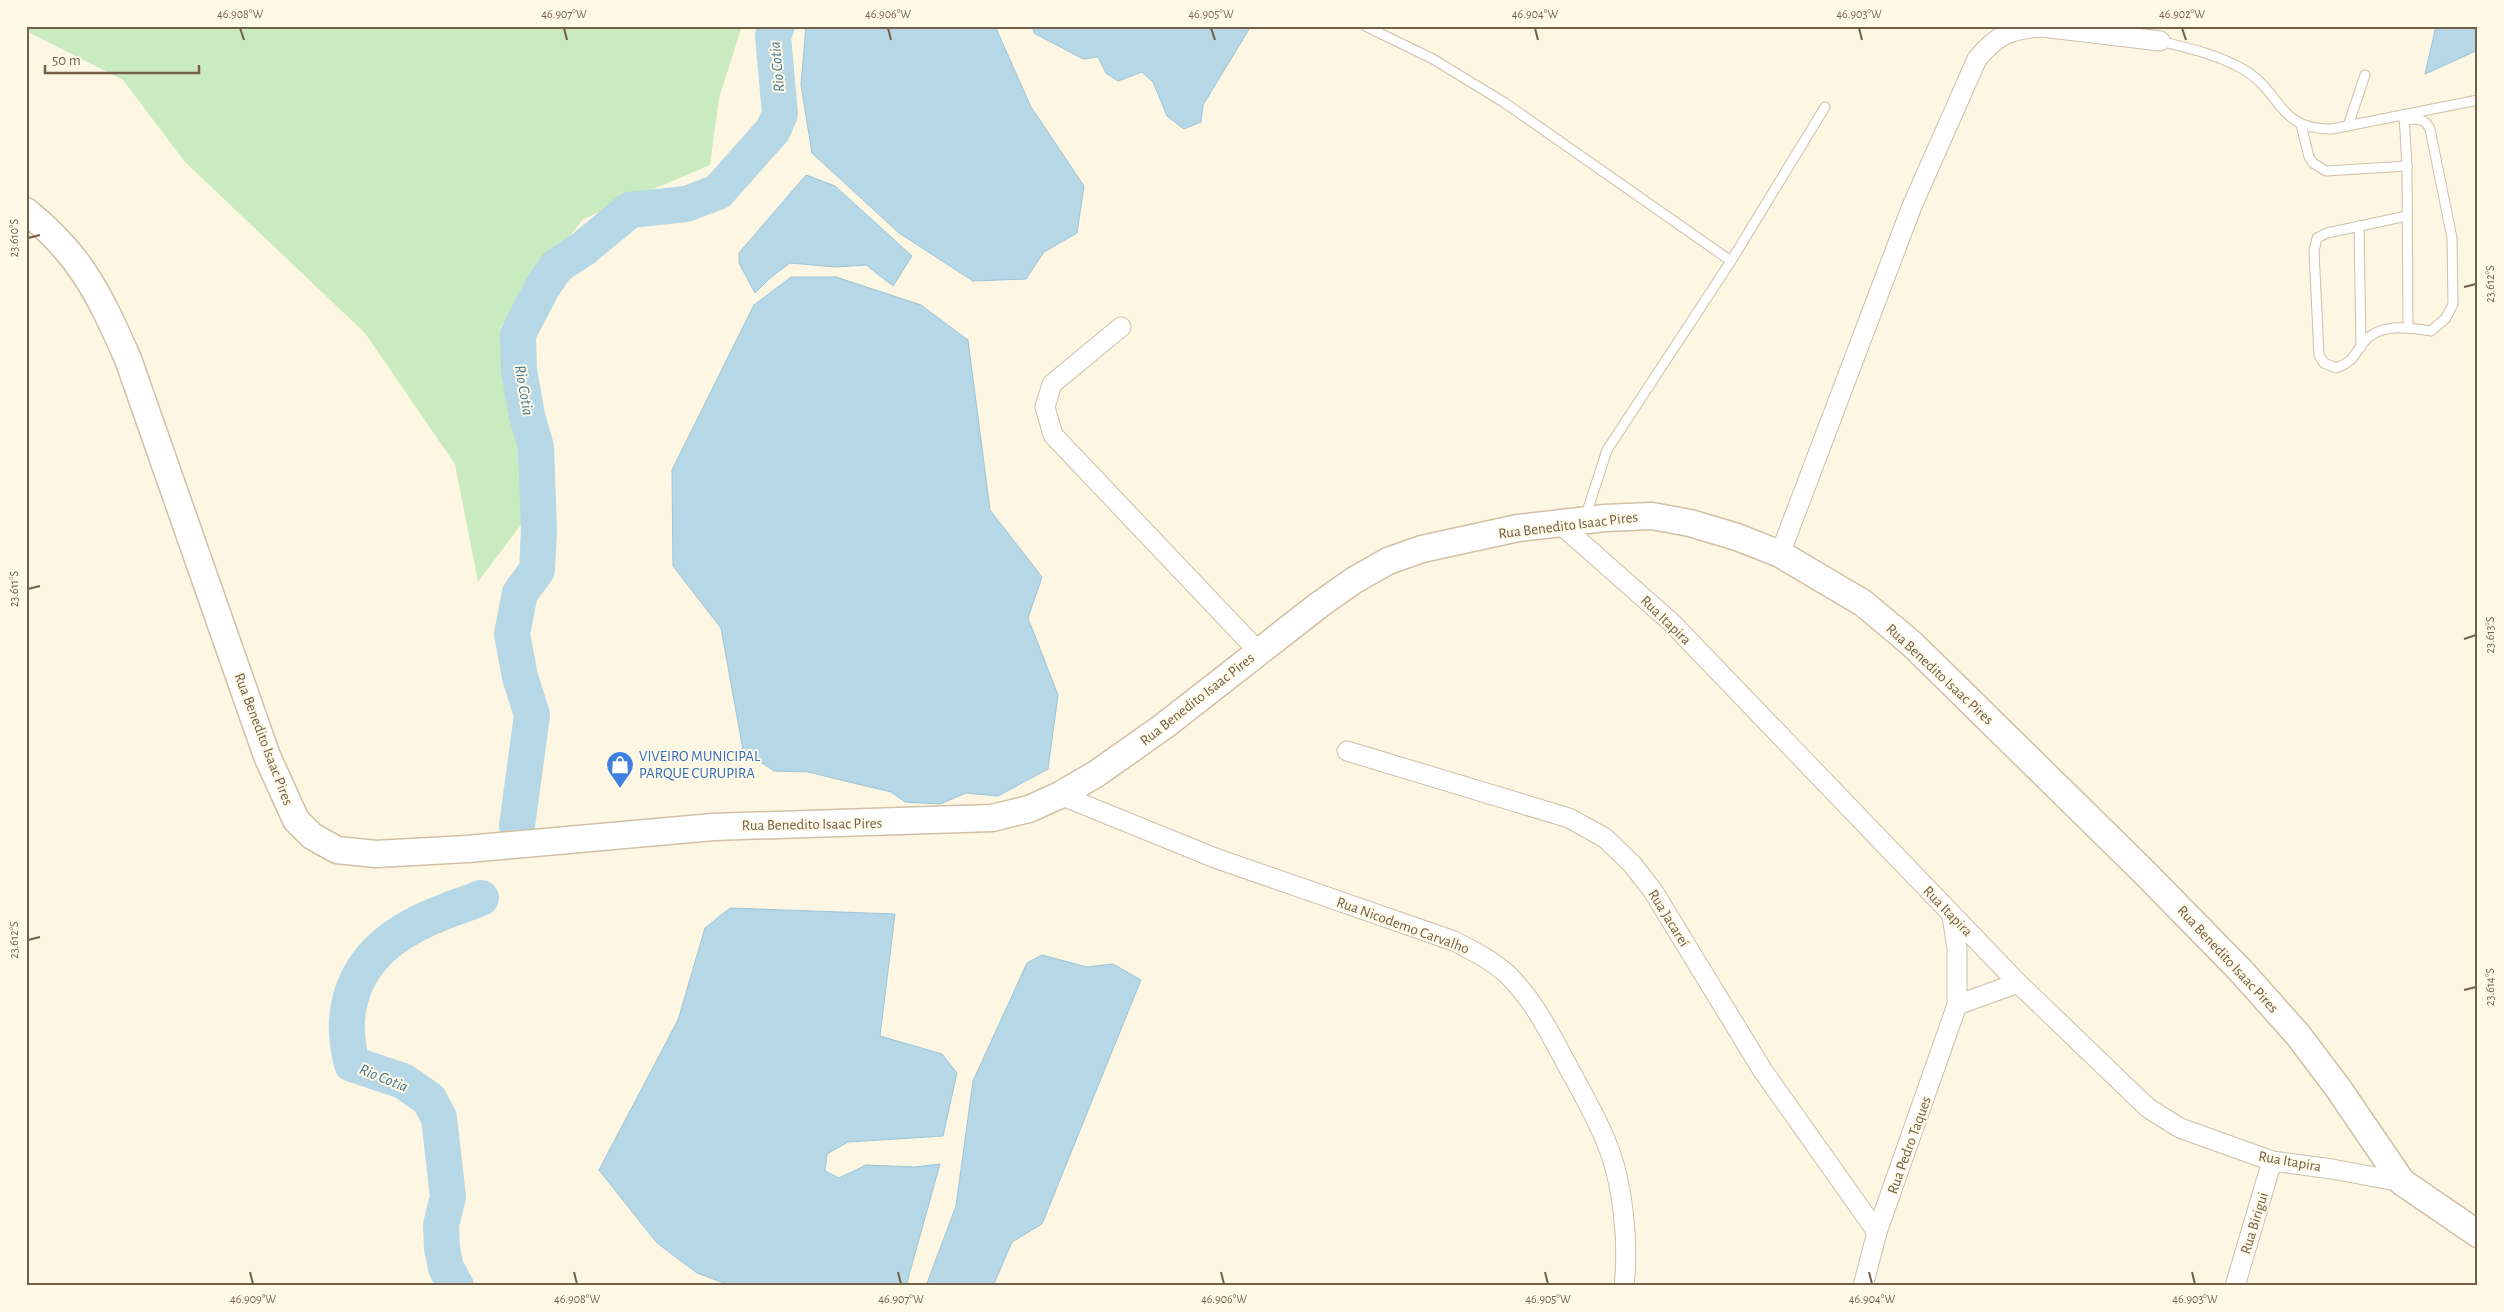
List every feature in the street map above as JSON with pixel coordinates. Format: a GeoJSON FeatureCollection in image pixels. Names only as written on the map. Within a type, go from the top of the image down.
{"type":"FeatureCollection","features":[{"type":"Feature","properties":{"kind":"street"},"geometry":{"type":"LineString","coordinates":[[1780,554],[1912,206],[1977,59],[1989,44],[2004,34],[2022,28],[2042,27],[2160,41]]}},
{"type":"Feature","properties":{"kind":"street","name":"Rua Benedito Isaac Pires"},"geometry":{"type":"LineString","coordinates":[[26,211],[42,224],[84,272],[111,321],[128,359],[267,756],[296,820],[312,836],[337,850],[376,854],[467,849],[713,826],[992,818],[1029,810],[1060,796],[1096,774],[1157,731],[1258,651],[1353,581],[1388,561],[1422,549],[1518,528],[1652,516],[1690,523],[1736,537],[1780,554],[1863,603],[1912,644],[2144,872],[2241,971],[2298,1036],[2338,1088],[2402,1182],[2478,1234]]}},
{"type":"Feature","properties":{"kind":"street"},"geometry":{"type":"LineString","coordinates":[[1121,327],[1052,384],[1045,407],[1053,435],[1258,651]]}},
{"type":"Feature","properties":{"kind":"street","name":"Rua Itapira"},"geometry":{"type":"LineString","coordinates":[[1572,522],[1671,622],[1952,916],[2018,983],[2148,1108],[2180,1128],[2272,1161],[2332,1169],[2402,1182]]}},
{"type":"Feature","properties":{"kind":"street","name":"Rua Jacareí"},"geometry":{"type":"LineString","coordinates":[[1346,751],[1569,818],[1605,838],[1632,864],[1652,891],[1763,1071],[1877,1232]]}},
{"type":"Feature","properties":{"kind":"street","name":"Rua Nicodemo Carvalho"},"geometry":{"type":"LineString","coordinates":[[1060,796],[1215,858],[1454,941],[1485,957],[1508,975],[1538,1011],[1608,1145],[1623,1215],[1626,1271],[1624,1286]]}},
{"type":"Feature","properties":{"kind":"street","name":"Rua Pedro Taques"},"geometry":{"type":"LineString","coordinates":[[1863,1286],[1877,1232],[1957,1005],[1957,948],[1952,916]]}},
{"type":"Feature","properties":{"kind":"street"},"geometry":{"type":"LineString","coordinates":[[1957,1005],[2018,983]]}},
{"type":"Feature","properties":{"kind":"street","name":"Rua Birigui"},"geometry":{"type":"LineString","coordinates":[[2235,1286],[2272,1161]]}},
{"type":"Feature","properties":{"kind":"lane"},"geometry":{"type":"LineString","coordinates":[[1365,26],[1433,59],[1505,103],[1731,261]]}},
{"type":"Feature","properties":{"kind":"lane"},"geometry":{"type":"LineString","coordinates":[[2160,41],[2205,53],[2240,67],[2259,79],[2291,119],[2301,125],[2315,129],[2404,117],[2478,100]]}},
{"type":"Feature","properties":{"kind":"lane"},"geometry":{"type":"LineString","coordinates":[[2348,126],[2365,75]]}},
{"type":"Feature","properties":{"kind":"lane"},"geometry":{"type":"LineString","coordinates":[[1572,522],[1607,450],[1731,261],[1825,108]]}},
{"type":"Feature","properties":{"kind":"lane"},"geometry":{"type":"LineString","coordinates":[[2404,117],[2407,166],[2408,328]]}},
{"type":"Feature","properties":{"kind":"lane"},"geometry":{"type":"LineString","coordinates":[[2404,117],[2420,118],[2427,122],[2430,129],[2452,238],[2454,304],[2446,318],[2437,327],[2430,330],[2398,327],[2370,336],[2350,363],[2336,368],[2324,363],[2319,355],[2314,251],[2318,238],[2327,233],[2407,216]]}},
{"type":"Feature","properties":{"kind":"lane"},"geometry":{"type":"LineString","coordinates":[[2301,125],[2309,157],[2313,163],[2326,171],[2407,166]]}},
{"type":"Feature","properties":{"kind":"lane"},"geometry":{"type":"LineString","coordinates":[[2359,226],[2361,347]]}},
{"type":"Feature","properties":{"kind":"green space"},"geometry":{"type":"Polygon","coordinates":[[[26,26],[742,26],[719,98],[710,165],[583,219],[500,327],[538,502],[478,582],[455,464],[365,333],[185,162],[123,80],[26,31],[26,26]]]}},
{"type":"Feature","properties":{"kind":"water"},"geometry":{"type":"Polygon","coordinates":[[[806,26],[995,26],[1031,107],[1084,186],[1077,233],[1044,252],[1026,279],[973,281],[899,233],[812,153],[801,85],[806,26]]]}},
{"type":"Feature","properties":{"kind":"water"},"geometry":{"type":"Polygon","coordinates":[[[1032,26],[1251,26],[1203,105],[1201,122],[1184,129],[1167,116],[1153,82],[1142,72],[1118,81],[1106,73],[1098,57],[1083,59],[1034,33],[1032,26]]]}},
{"type":"Feature","properties":{"kind":"water"},"geometry":{"type":"Polygon","coordinates":[[[2436,26],[2478,26],[2478,50],[2425,74],[2436,26]]]}},
{"type":"Feature","properties":{"kind":"water"},"geometry":{"type":"Polygon","coordinates":[[[806,175],[835,186],[912,256],[893,286],[866,265],[836,267],[790,263],[770,278],[755,293],[739,263],[739,253],[806,175]]]}},
{"type":"Feature","properties":{"kind":"water"},"geometry":{"type":"Polygon","coordinates":[[[791,277],[836,277],[921,305],[968,340],[990,510],[1042,577],[1028,618],[1058,695],[1048,769],[998,796],[966,793],[940,804],[905,802],[891,792],[808,772],[774,771],[743,750],[721,628],[673,566],[672,470],[754,305],[791,277]]]}},
{"type":"Feature","properties":{"kind":"water"},"geometry":{"type":"Polygon","coordinates":[[[730,908],[895,914],[880,1036],[942,1054],[957,1073],[943,1136],[848,1142],[827,1154],[825,1171],[839,1178],[866,1165],[915,1167],[940,1164],[906,1286],[732,1286],[697,1273],[657,1243],[599,1170],[678,1020],[705,928],[730,908]]]}},
{"type":"Feature","properties":{"kind":"water"},"geometry":{"type":"Polygon","coordinates":[[[1042,955],[1087,967],[1113,964],[1141,980],[1042,1224],[1012,1242],[993,1286],[926,1286],[956,1206],[973,1081],[1027,963],[1042,955]]]}},
{"type":"Feature","properties":{"kind":"waterway","name":"Rio Cotia"},"geometry":{"type":"LineString","coordinates":[[517,826],[532,715],[520,677],[512,634],[520,593],[537,570],[539,530],[536,447],[527,416],[519,370],[518,334],[543,286],[557,266],[584,248],[630,210],[686,204],[718,192],[773,130],[780,114],[773,36],[777,26]]}},
{"type":"Feature","properties":{"kind":"waterway","name":"Rio Cotia"},"geometry":{"type":"LineString","coordinates":[[456,1286],[446,1268],[442,1248],[441,1225],[448,1197],[439,1118],[429,1099],[403,1081],[352,1064],[347,1021],[356,983],[365,967],[378,951],[413,926],[438,914],[481,898]]}},
{"type":"Feature","properties":{"kind":"place","name":"VIVEIRO MUNICIPAL PARQUE CURUPIRA"},"geometry":{"type":"Point","coordinates":[620,789]}}]}
